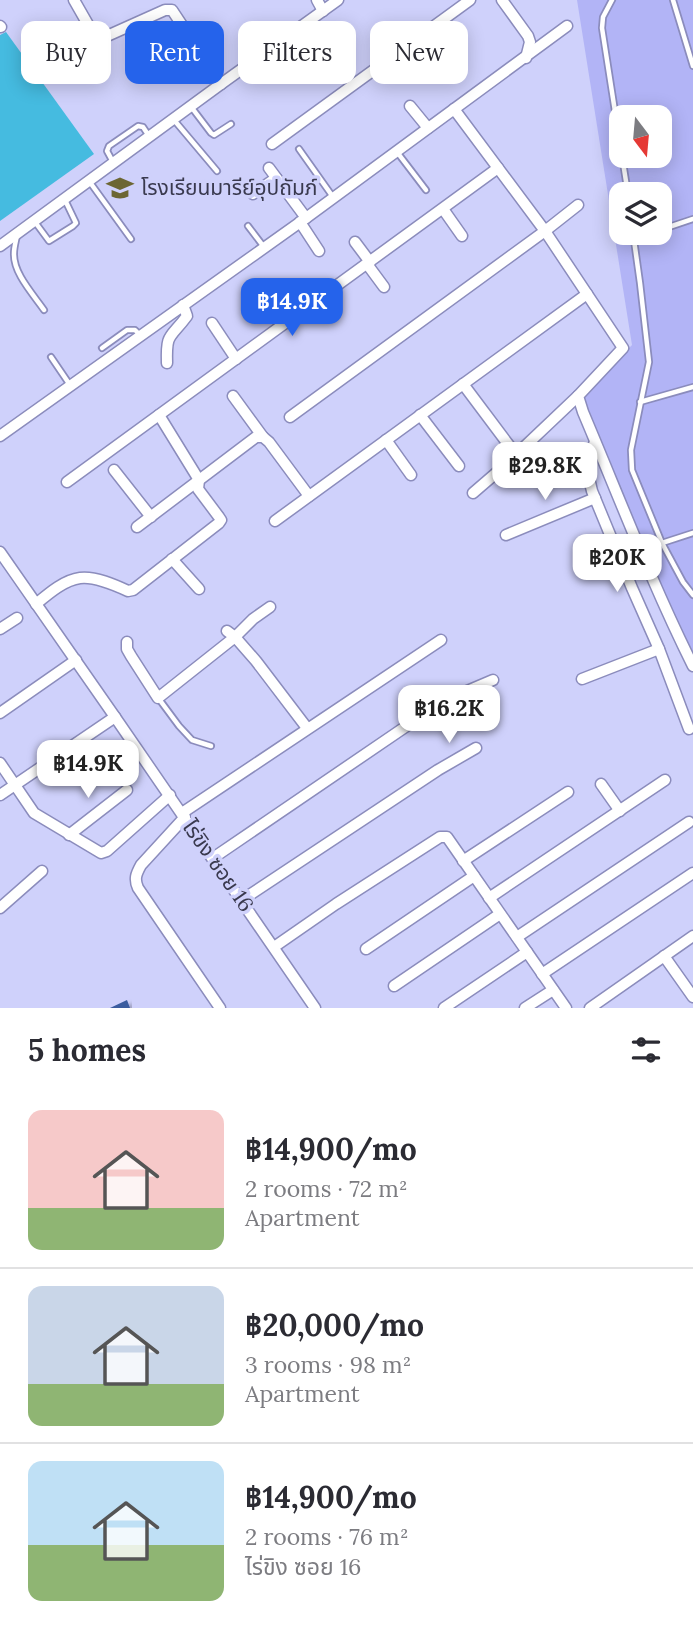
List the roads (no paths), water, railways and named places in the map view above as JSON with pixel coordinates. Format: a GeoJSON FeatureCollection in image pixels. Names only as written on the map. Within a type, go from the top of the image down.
{"type":"FeatureCollection","features":[{"type":"Feature","properties":{"kind":"street"},"geometry":{"type":"LineString","coordinates":[[74,0],[94,35],[101,38],[125,28]]}},
{"type":"Feature","properties":{"kind":"street"},"geometry":{"type":"LineString","coordinates":[[317,0],[323,11]]}},
{"type":"Feature","properties":{"kind":"street"},"geometry":{"type":"LineString","coordinates":[[309,21],[338,0]]}},
{"type":"Feature","properties":{"kind":"street"},"geometry":{"type":"LineString","coordinates":[[442,21],[470,0]]}},
{"type":"Feature","properties":{"kind":"street"},"geometry":{"type":"LineString","coordinates":[[502,0],[528,36],[530,42],[526,58]]}},
{"type":"Feature","properties":{"kind":"street"},"geometry":{"type":"LineString","coordinates":[[140,21],[165,10],[172,10],[179,21]]}},
{"type":"Feature","properties":{"kind":"street"},"geometry":{"type":"LineString","coordinates":[[0,436],[303,220],[567,26]]}},
{"type":"Feature","properties":{"kind":"street"},"geometry":{"type":"LineString","coordinates":[[272,144],[370,73]]}},
{"type":"Feature","properties":{"kind":"street"},"geometry":{"type":"LineString","coordinates":[[0,246],[220,84]]}},
{"type":"Feature","properties":{"kind":"street"},"geometry":{"type":"LineString","coordinates":[[410,106],[428,128]]}},
{"type":"Feature","properties":{"kind":"street"},"geometry":{"type":"LineString","coordinates":[[454,108],[545,231],[623,348],[578,396],[472,493]]}},
{"type":"Feature","properties":{"kind":"street"},"geometry":{"type":"LineString","coordinates":[[269,168],[303,220],[319,251]]}},
{"type":"Feature","properties":{"kind":"street"},"geometry":{"type":"LineString","coordinates":[[67,482],[498,168]]}},
{"type":"Feature","properties":{"kind":"street"},"geometry":{"type":"LineString","coordinates":[[253,194],[276,178]]}},
{"type":"Feature","properties":{"kind":"street"},"geometry":{"type":"LineString","coordinates":[[290,417],[578,205]]}},
{"type":"Feature","properties":{"kind":"street"},"geometry":{"type":"LineString","coordinates":[[443,209],[461,236]]}},
{"type":"Feature","properties":{"kind":"street"},"geometry":{"type":"LineString","coordinates":[[355,242],[384,287]]}},
{"type":"Feature","properties":{"kind":"street"},"geometry":{"type":"LineString","coordinates":[[275,521],[587,294]]}},
{"type":"Feature","properties":{"kind":"street"},"geometry":{"type":"LineString","coordinates":[[167,363],[166,342],[187,316],[183,305]]}},
{"type":"Feature","properties":{"kind":"street"},"geometry":{"type":"LineString","coordinates":[[212,323],[236,359]]}},
{"type":"Feature","properties":{"kind":"street"},"geometry":{"type":"LineString","coordinates":[[463,384],[511,448]]}},
{"type":"Feature","properties":{"kind":"street"},"geometry":{"type":"LineString","coordinates":[[233,396],[309,496]]}},
{"type":"Feature","properties":{"kind":"street"},"geometry":{"type":"LineString","coordinates":[[578,396],[595,442],[693,666]]}},
{"type":"Feature","properties":{"kind":"street"},"geometry":{"type":"LineString","coordinates":[[36,604],[54,589],[79,578],[97,580],[131,591],[221,520],[198,489],[199,480],[159,415]]}},
{"type":"Feature","properties":{"kind":"street"},"geometry":{"type":"LineString","coordinates":[[420,415],[458,467]]}},
{"type":"Feature","properties":{"kind":"street"},"geometry":{"type":"LineString","coordinates":[[138,527],[256,437],[263,438]]}},
{"type":"Feature","properties":{"kind":"street"},"geometry":{"type":"LineString","coordinates":[[386,440],[411,475]]}},
{"type":"Feature","properties":{"kind":"street"},"geometry":{"type":"LineString","coordinates":[[595,442],[587,459],[595,498],[659,649],[689,729]]}},
{"type":"Feature","properties":{"kind":"street"},"geometry":{"type":"LineString","coordinates":[[557,469],[587,459]]}},
{"type":"Feature","properties":{"kind":"street"},"geometry":{"type":"LineString","coordinates":[[114,470],[151,517]]}},
{"type":"Feature","properties":{"kind":"street"},"geometry":{"type":"LineString","coordinates":[[506,535],[595,498]]}},
{"type":"Feature","properties":{"kind":"street","name":"ไร่ขิง ซอย 16"},"geometry":{"type":"LineString","coordinates":[[0,552],[316,1008]]}},
{"type":"Feature","properties":{"kind":"street"},"geometry":{"type":"LineString","coordinates":[[172,559],[199,589]]}},
{"type":"Feature","properties":{"kind":"street"},"geometry":{"type":"LineString","coordinates":[[127,642],[127,649],[158,698],[231,634],[270,607]]}},
{"type":"Feature","properties":{"kind":"street"},"geometry":{"type":"LineString","coordinates":[[0,629],[17,618]]}},
{"type":"Feature","properties":{"kind":"street"},"geometry":{"type":"LineString","coordinates":[[231,634],[307,728]]}},
{"type":"Feature","properties":{"kind":"street"},"geometry":{"type":"LineString","coordinates":[[220,1008],[138,888],[135,881],[141,865],[183,815],[307,728],[442,640]]}},
{"type":"Feature","properties":{"kind":"street"},"geometry":{"type":"LineString","coordinates":[[583,679],[659,649]]}},
{"type":"Feature","properties":{"kind":"street"},"geometry":{"type":"LineString","coordinates":[[0,713],[76,660]]}},
{"type":"Feature","properties":{"kind":"street"},"geometry":{"type":"LineString","coordinates":[[213,858],[436,706],[493,680]]}},
{"type":"Feature","properties":{"kind":"street"},"geometry":{"type":"LineString","coordinates":[[0,795],[115,717]]}},
{"type":"Feature","properties":{"kind":"street"},"geometry":{"type":"LineString","coordinates":[[242,900],[438,770],[476,748]]}},
{"type":"Feature","properties":{"kind":"street"},"geometry":{"type":"LineString","coordinates":[[0,763],[34,813],[101,853],[107,851],[170,795]]}},
{"type":"Feature","properties":{"kind":"street"},"geometry":{"type":"LineString","coordinates":[[489,898],[665,780]]}},
{"type":"Feature","properties":{"kind":"street"},"geometry":{"type":"LineString","coordinates":[[601,783],[620,810]]}},
{"type":"Feature","properties":{"kind":"street"},"geometry":{"type":"LineString","coordinates":[[69,835],[127,790]]}},
{"type":"Feature","properties":{"kind":"street"},"geometry":{"type":"LineString","coordinates":[[463,861],[568,792]]}},
{"type":"Feature","properties":{"kind":"street"},"geometry":{"type":"LineString","coordinates":[[517,937],[689,822]]}},
{"type":"Feature","properties":{"kind":"street"},"geometry":{"type":"LineString","coordinates":[[274,947],[440,837],[447,837],[566,1008]]}},
{"type":"Feature","properties":{"kind":"street"},"geometry":{"type":"LineString","coordinates":[[1,905],[42,871]]}},
{"type":"Feature","properties":{"kind":"street"},"geometry":{"type":"LineString","coordinates":[[542,974],[693,873]]}},
{"type":"Feature","properties":{"kind":"street"},"geometry":{"type":"LineString","coordinates":[[366,949],[474,876]]}},
{"type":"Feature","properties":{"kind":"street"},"geometry":{"type":"LineString","coordinates":[[394,986],[500,914]]}},
{"type":"Feature","properties":{"kind":"street"},"geometry":{"type":"LineString","coordinates":[[590,1008],[693,936]]}},
{"type":"Feature","properties":{"kind":"street"},"geometry":{"type":"LineString","coordinates":[[444,1008],[527,952]]}},
{"type":"Feature","properties":{"kind":"street"},"geometry":{"type":"LineString","coordinates":[[664,956],[693,997]]}},
{"type":"Feature","properties":{"kind":"street"},"geometry":{"type":"LineString","coordinates":[[525,1008],[553,990]]}},
{"type":"Feature","properties":{"kind":"lane"},"geometry":{"type":"LineString","coordinates":[[612,0],[603,17],[602,28],[614,105]]}},
{"type":"Feature","properties":{"kind":"lane"},"geometry":{"type":"LineString","coordinates":[[673,0],[693,66]]}},
{"type":"Feature","properties":{"kind":"lane"},"geometry":{"type":"LineString","coordinates":[[191,107],[211,134],[214,135],[231,124]]}},
{"type":"Feature","properties":{"kind":"lane"},"geometry":{"type":"LineString","coordinates":[[174,119],[216,171]]}},
{"type":"Feature","properties":{"kind":"lane"},"geometry":{"type":"LineString","coordinates":[[114,163],[108,155],[109,146],[138,126],[143,127],[150,137]]}},
{"type":"Feature","properties":{"kind":"lane"},"geometry":{"type":"LineString","coordinates":[[299,149],[333,198]]}},
{"type":"Feature","properties":{"kind":"lane"},"geometry":{"type":"LineString","coordinates":[[397,151],[426,190]]}},
{"type":"Feature","properties":{"kind":"lane"},"geometry":{"type":"LineString","coordinates":[[89,181],[131,239]]}},
{"type":"Feature","properties":{"kind":"lane"},"geometry":{"type":"LineString","coordinates":[[34,221],[49,241],[74,226],[75,219],[65,198]]}},
{"type":"Feature","properties":{"kind":"lane"},"geometry":{"type":"LineString","coordinates":[[672,226],[693,219]]}},
{"type":"Feature","properties":{"kind":"lane"},"geometry":{"type":"LineString","coordinates":[[248,226],[265,247]]}},
{"type":"Feature","properties":{"kind":"lane"},"geometry":{"type":"LineString","coordinates":[[17,233],[14,260],[21,277],[44,310]]}},
{"type":"Feature","properties":{"kind":"lane"},"geometry":{"type":"LineString","coordinates":[[635,245],[649,362],[631,450],[632,470],[662,543],[693,595]]}},
{"type":"Feature","properties":{"kind":"lane"},"geometry":{"type":"LineString","coordinates":[[102,348],[127,330],[135,330],[141,335]]}},
{"type":"Feature","properties":{"kind":"lane"},"geometry":{"type":"LineString","coordinates":[[51,357],[71,385]]}},
{"type":"Feature","properties":{"kind":"lane"},"geometry":{"type":"LineString","coordinates":[[640,402],[693,387]]}},
{"type":"Feature","properties":{"kind":"lane"},"geometry":{"type":"LineString","coordinates":[[662,543],[693,533]]}},
{"type":"Feature","properties":{"kind":"lane"},"geometry":{"type":"LineString","coordinates":[[158,698],[192,740],[211,746]]}},
{"type":"Feature","properties":{"kind":"place","name":"โรงเรียนมารีย์อุปถัมภ์"},"geometry":{"type":"Point","coordinates":[120,188]}}]}
